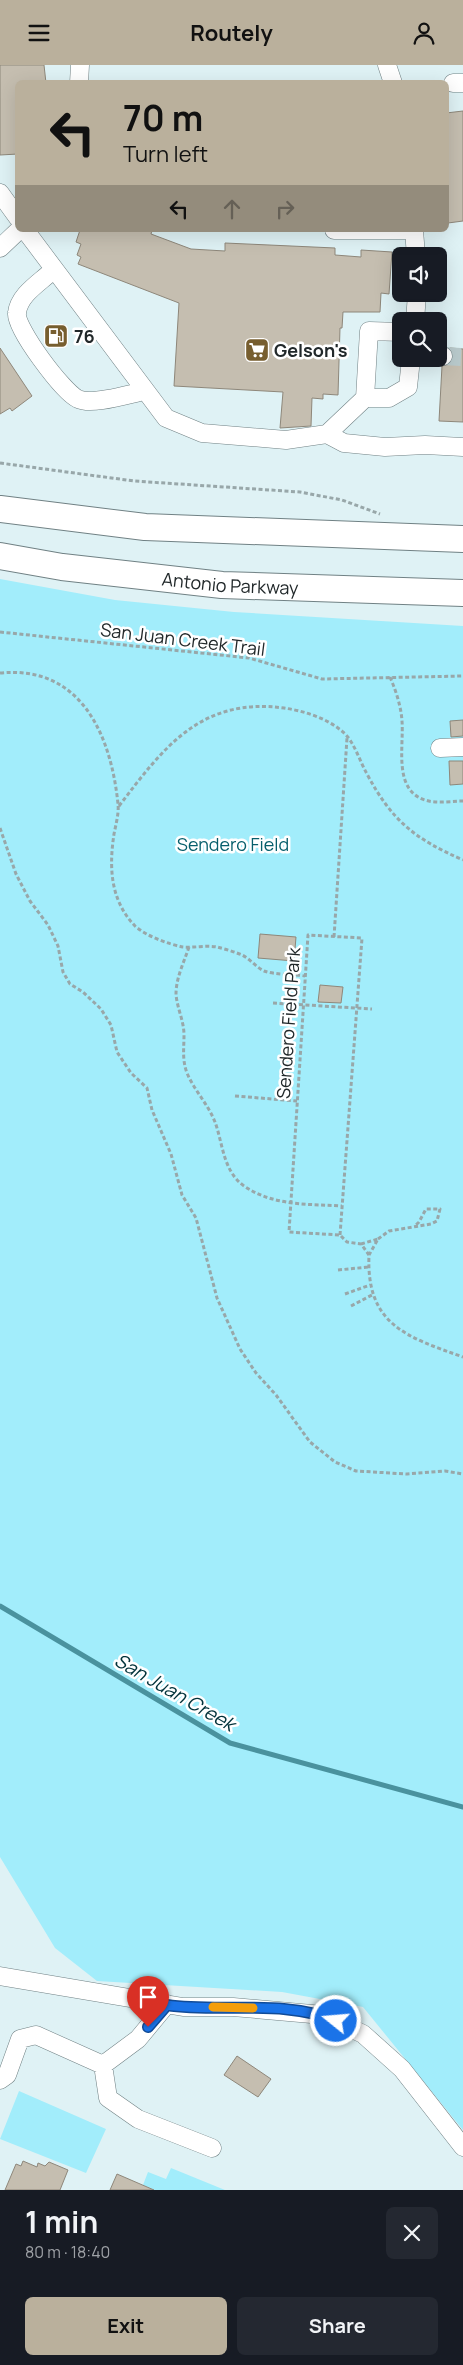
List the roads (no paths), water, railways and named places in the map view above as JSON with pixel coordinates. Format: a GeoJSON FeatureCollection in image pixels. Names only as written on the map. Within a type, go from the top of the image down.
{"type":"FeatureCollection","features":[{"type":"Feature","properties":{"kind":"highway"},"geometry":{"type":"LineString","coordinates":[[0,509],[145,527],[463,539]]}},
{"type":"Feature","properties":{"kind":"highway","name":"Antonio Parkway"},"geometry":{"type":"LineString","coordinates":[[0,556],[62,567],[222,585],[463,593]]}},
{"type":"Feature","properties":{"kind":"lane"},"geometry":{"type":"LineString","coordinates":[[79,80],[80,65]]}},
{"type":"Feature","properties":{"kind":"lane"},"geometry":{"type":"LineString","coordinates":[[386,65],[392,80]]}},
{"type":"Feature","properties":{"kind":"lane"},"geometry":{"type":"LineString","coordinates":[[0,193],[15,214]]}},
{"type":"Feature","properties":{"kind":"lane"},"geometry":{"type":"LineString","coordinates":[[0,248],[17,232]]}},
{"type":"Feature","properties":{"kind":"lane"},"geometry":{"type":"LineString","coordinates":[[26,232],[53,270],[166,418],[202,433],[286,441],[327,434],[365,399],[389,398],[408,387],[410,367]]}},
{"type":"Feature","properties":{"kind":"lane"},"geometry":{"type":"LineString","coordinates":[[414,232],[415,247]]}},
{"type":"Feature","properties":{"kind":"lane"},"geometry":{"type":"LineString","coordinates":[[53,270],[21,299],[16,314],[20,327],[64,389],[78,399],[92,401],[146,391]]}},
{"type":"Feature","properties":{"kind":"lane"},"geometry":{"type":"LineString","coordinates":[[365,399],[369,331],[392,332]]}},
{"type":"Feature","properties":{"kind":"lane"},"geometry":{"type":"LineString","coordinates":[[327,434],[344,443],[386,447],[425,445],[463,447]]}},
{"type":"Feature","properties":{"kind":"lane"},"geometry":{"type":"LineString","coordinates":[[440,748],[463,747]]}},
{"type":"Feature","properties":{"kind":"lane"},"geometry":{"type":"LineString","coordinates":[[0,1976],[183,2007],[234,2007],[323,2015],[363,2034],[402,2069],[463,2147]]}},
{"type":"Feature","properties":{"kind":"lane"},"geometry":{"type":"LineString","coordinates":[[103,2065],[138,2039],[167,2005]]}},
{"type":"Feature","properties":{"kind":"lane"},"geometry":{"type":"LineString","coordinates":[[0,2080],[8,2075],[20,2039],[36,2035],[103,2065]]}},
{"type":"Feature","properties":{"kind":"lane"},"geometry":{"type":"LineString","coordinates":[[103,2065],[108,2098],[138,2119],[212,2147]]}},
{"type":"Feature","properties":{"kind":"waterway","name":"San Juan Creek"},"geometry":{"type":"LineString","coordinates":[[0,1606],[230,1743],[463,1807]]}},
{"type":"Feature","properties":{"kind":"tunnel"},"geometry":{"type":"LineString","coordinates":[[447,356],[463,357]]}},
{"type":"Feature","properties":{"kind":"place","name":"76"},"geometry":{"type":"Point","coordinates":[56,336]}},
{"type":"Feature","properties":{"kind":"place","name":"Gelson's"},"geometry":{"type":"Point","coordinates":[257,350]}},
{"type":"Feature","properties":{"kind":"park label","name":"Sendero Field"},"geometry":{"type":"Point","coordinates":[233,844]}}]}
